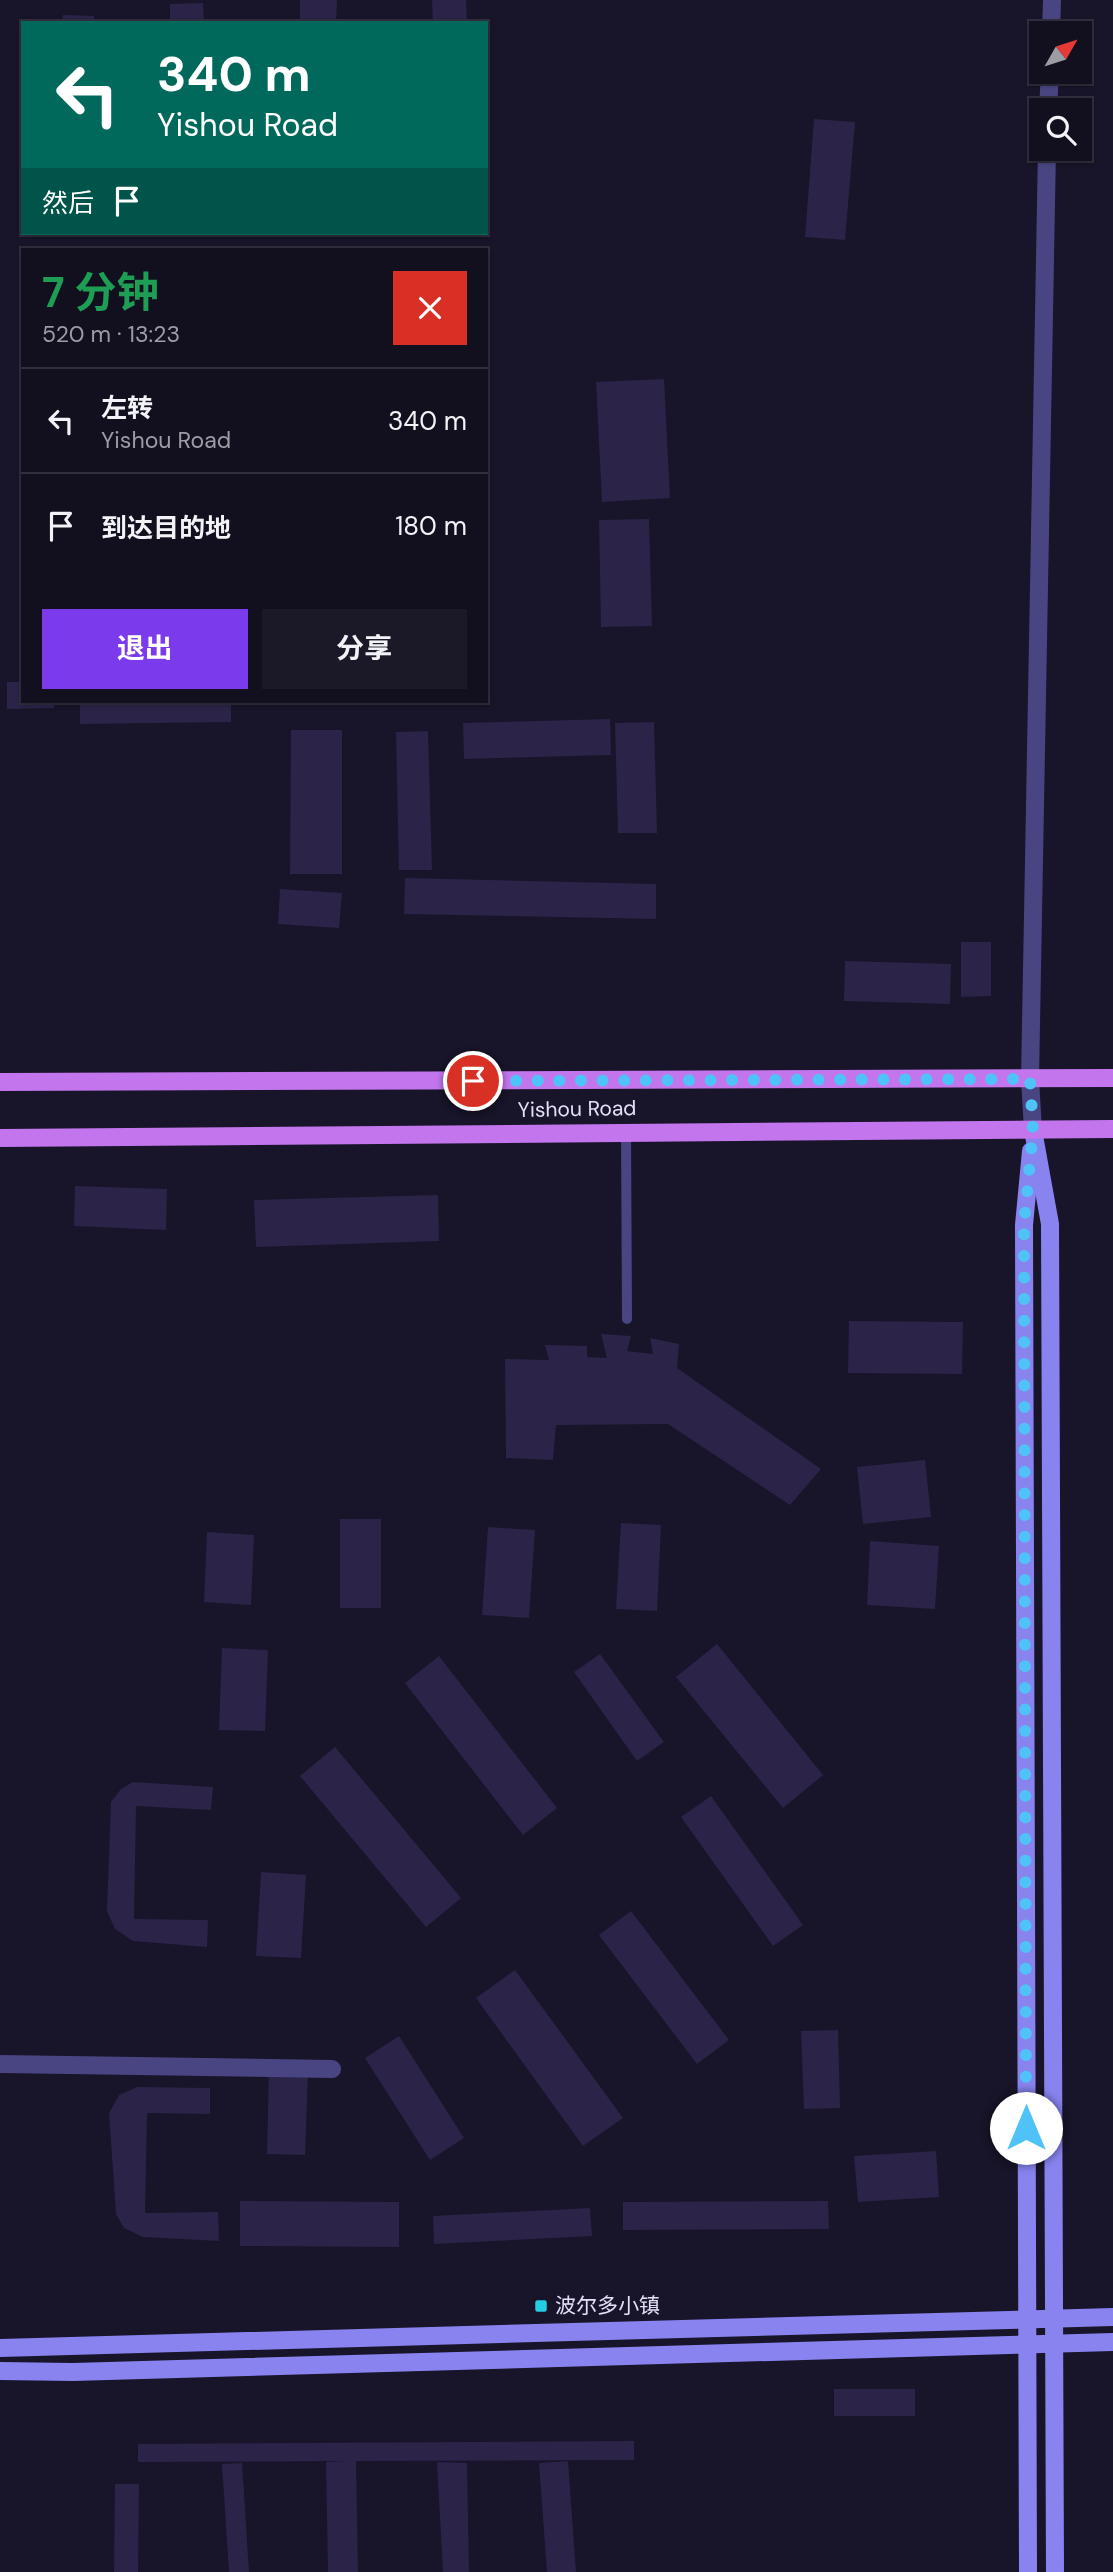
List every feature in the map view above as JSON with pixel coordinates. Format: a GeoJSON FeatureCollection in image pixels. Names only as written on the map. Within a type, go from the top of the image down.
{"type":"FeatureCollection","features":[{"type":"Feature","properties":{"kind":"main road","name":"Yishou Road"},"geometry":{"type":"LineString","coordinates":[[0,1082],[1113,1078]]}},
{"type":"Feature","properties":{"kind":"main road","name":"Yishou Road"},"geometry":{"type":"LineString","coordinates":[[0,1138],[1113,1129]]}},
{"type":"Feature","properties":{"kind":"street"},"geometry":{"type":"LineString","coordinates":[[1051,21],[1052,0]]}},
{"type":"Feature","properties":{"kind":"street"},"geometry":{"type":"LineString","coordinates":[[1047,161],[1030,1079],[1033,1130],[1050,1224],[1055,2572]]}},
{"type":"Feature","properties":{"kind":"street"},"geometry":{"type":"LineString","coordinates":[[1028,2572],[1024,1225],[1033,1130]]}},
{"type":"Feature","properties":{"kind":"street"},"geometry":{"type":"LineString","coordinates":[[0,2064],[332,2069]]}},
{"type":"Feature","properties":{"kind":"street"},"geometry":{"type":"LineString","coordinates":[[0,2348],[1113,2317]]}},
{"type":"Feature","properties":{"kind":"street"},"geometry":{"type":"LineString","coordinates":[[0,2371],[87,2371],[1113,2342]]}},
{"type":"Feature","properties":{"kind":"lane"},"geometry":{"type":"LineString","coordinates":[[626,1131],[627,1319]]}},
{"type":"Feature","properties":{"kind":"building"},"geometry":{"type":"Polygon","coordinates":[[[300,0],[337,0],[336,21],[300,21],[300,0]]]}},
{"type":"Feature","properties":{"kind":"building"},"geometry":{"type":"Polygon","coordinates":[[[432,0],[466,0],[467,21],[433,21],[432,0]]]}},
{"type":"Feature","properties":{"kind":"building"},"geometry":{"type":"Polygon","coordinates":[[[203,3],[204,21],[170,21],[170,4],[203,3]]]}},
{"type":"Feature","properties":{"kind":"building"},"geometry":{"type":"Polygon","coordinates":[[[63,15],[94,16],[94,21],[62,21],[63,15]]]}},
{"type":"Feature","properties":{"kind":"building"},"geometry":{"type":"Polygon","coordinates":[[[814,119],[855,122],[845,240],[805,237],[814,119]]]}},
{"type":"Feature","properties":{"kind":"building"},"geometry":{"type":"Polygon","coordinates":[[[664,379],[670,498],[602,502],[596,382],[664,379]]]}},
{"type":"Feature","properties":{"kind":"building"},"geometry":{"type":"Polygon","coordinates":[[[649,519],[652,626],[601,627],[599,520],[649,519]]]}},
{"type":"Feature","properties":{"kind":"building"},"geometry":{"type":"Polygon","coordinates":[[[7,682],[21,682],[21,703],[54,703],[54,708],[7,709],[7,682]]]}},
{"type":"Feature","properties":{"kind":"building"},"geometry":{"type":"Polygon","coordinates":[[[80,703],[231,703],[231,722],[80,724],[80,703]]]}},
{"type":"Feature","properties":{"kind":"building"},"geometry":{"type":"Polygon","coordinates":[[[610,719],[611,755],[464,759],[463,723],[610,719]]]}},
{"type":"Feature","properties":{"kind":"building"},"geometry":{"type":"Polygon","coordinates":[[[654,722],[657,833],[618,833],[615,723],[654,722]]]}},
{"type":"Feature","properties":{"kind":"building"},"geometry":{"type":"Polygon","coordinates":[[[291,730],[342,730],[342,874],[290,874],[291,730]]]}},
{"type":"Feature","properties":{"kind":"building"},"geometry":{"type":"Polygon","coordinates":[[[428,731],[432,870],[399,870],[396,732],[428,731]]]}},
{"type":"Feature","properties":{"kind":"building"},"geometry":{"type":"Polygon","coordinates":[[[405,878],[656,884],[656,919],[404,914],[405,878]]]}},
{"type":"Feature","properties":{"kind":"building"},"geometry":{"type":"Polygon","coordinates":[[[280,889],[342,893],[339,928],[278,924],[280,889]]]}},
{"type":"Feature","properties":{"kind":"building"},"geometry":{"type":"Polygon","coordinates":[[[961,942],[991,942],[991,996],[961,997],[961,942]]]}},
{"type":"Feature","properties":{"kind":"building"},"geometry":{"type":"Polygon","coordinates":[[[845,961],[951,964],[950,1004],[844,1001],[845,961]]]}},
{"type":"Feature","properties":{"kind":"building"},"geometry":{"type":"Polygon","coordinates":[[[75,1186],[167,1189],[166,1230],[74,1226],[75,1186]]]}},
{"type":"Feature","properties":{"kind":"building"},"geometry":{"type":"Polygon","coordinates":[[[438,1195],[439,1241],[256,1247],[254,1200],[438,1195]]]}},
{"type":"Feature","properties":{"kind":"building"},"geometry":{"type":"Polygon","coordinates":[[[849,1321],[963,1322],[962,1374],[848,1373],[849,1321]]]}},
{"type":"Feature","properties":{"kind":"building"},"geometry":{"type":"Polygon","coordinates":[[[601,1334],[631,1336],[627,1351],[653,1354],[650,1338],[679,1344],[677,1368],[821,1469],[790,1505],[668,1424],[556,1425],[553,1460],[506,1458],[505,1359],[549,1360],[545,1345],[587,1346],[587,1357],[607,1358],[601,1334]]]}},
{"type":"Feature","properties":{"kind":"building"},"geometry":{"type":"Polygon","coordinates":[[[925,1460],[931,1517],[863,1524],[857,1467],[925,1460]]]}},
{"type":"Feature","properties":{"kind":"building"},"geometry":{"type":"Polygon","coordinates":[[[340,1519],[381,1519],[381,1608],[340,1608],[340,1519]]]}},
{"type":"Feature","properties":{"kind":"building"},"geometry":{"type":"Polygon","coordinates":[[[621,1523],[661,1525],[657,1611],[616,1609],[621,1523]]]}},
{"type":"Feature","properties":{"kind":"building"},"geometry":{"type":"Polygon","coordinates":[[[488,1527],[535,1530],[529,1618],[482,1615],[488,1527]]]}},
{"type":"Feature","properties":{"kind":"building"},"geometry":{"type":"Polygon","coordinates":[[[207,1532],[254,1535],[251,1605],[204,1602],[207,1532]]]}},
{"type":"Feature","properties":{"kind":"building"},"geometry":{"type":"Polygon","coordinates":[[[870,1541],[939,1546],[935,1609],[867,1605],[870,1541]]]}},
{"type":"Feature","properties":{"kind":"building"},"geometry":{"type":"Polygon","coordinates":[[[717,1644],[823,1775],[783,1808],[676,1677],[717,1644]]]}},
{"type":"Feature","properties":{"kind":"building"},"geometry":{"type":"Polygon","coordinates":[[[222,1648],[268,1650],[265,1731],[219,1730],[222,1648]]]}},
{"type":"Feature","properties":{"kind":"building"},"geometry":{"type":"Polygon","coordinates":[[[600,1654],[664,1742],[637,1761],[574,1672],[600,1654]]]}},
{"type":"Feature","properties":{"kind":"building"},"geometry":{"type":"Polygon","coordinates":[[[439,1656],[557,1808],[523,1835],[405,1683],[439,1656]]]}},
{"type":"Feature","properties":{"kind":"building"},"geometry":{"type":"Polygon","coordinates":[[[335,1747],[461,1898],[426,1927],[300,1776],[335,1747]]]}},
{"type":"Feature","properties":{"kind":"building"},"geometry":{"type":"Polygon","coordinates":[[[133,1782],[213,1787],[211,1810],[136,1806],[134,1919],[208,1920],[207,1947],[133,1941],[115,1929],[107,1911],[111,1802],[121,1789],[133,1782]]]}},
{"type":"Feature","properties":{"kind":"building"},"geometry":{"type":"Polygon","coordinates":[[[711,1796],[803,1925],[773,1946],[681,1817],[711,1796]]]}},
{"type":"Feature","properties":{"kind":"building"},"geometry":{"type":"Polygon","coordinates":[[[261,1872],[306,1875],[301,1958],[256,1956],[261,1872]]]}},
{"type":"Feature","properties":{"kind":"building"},"geometry":{"type":"Polygon","coordinates":[[[631,1911],[729,2040],[697,2064],[599,1935],[631,1911]]]}},
{"type":"Feature","properties":{"kind":"building"},"geometry":{"type":"Polygon","coordinates":[[[515,1970],[623,2118],[583,2146],[476,1998],[515,1970]]]}},
{"type":"Feature","properties":{"kind":"building"},"geometry":{"type":"Polygon","coordinates":[[[838,2030],[840,2108],[804,2109],[801,2031],[838,2030]]]}},
{"type":"Feature","properties":{"kind":"building"},"geometry":{"type":"Polygon","coordinates":[[[399,2036],[464,2138],[430,2160],[365,2058],[399,2036]]]}},
{"type":"Feature","properties":{"kind":"building"},"geometry":{"type":"Polygon","coordinates":[[[269,2069],[308,2071],[305,2155],[267,2154],[269,2069]]]}},
{"type":"Feature","properties":{"kind":"building"},"geometry":{"type":"Polygon","coordinates":[[[137,2087],[210,2088],[210,2114],[147,2113],[145,2213],[218,2212],[219,2241],[143,2237],[124,2228],[116,2214],[109,2113],[119,2095],[137,2087]]]}},
{"type":"Feature","properties":{"kind":"building"},"geometry":{"type":"Polygon","coordinates":[[[936,2151],[939,2197],[858,2202],[854,2156],[936,2151]]]}},
{"type":"Feature","properties":{"kind":"building"},"geometry":{"type":"Polygon","coordinates":[[[240,2201],[399,2202],[399,2247],[240,2246],[240,2201]]]}},
{"type":"Feature","properties":{"kind":"building"},"geometry":{"type":"Polygon","coordinates":[[[828,2201],[829,2229],[623,2230],[623,2202],[828,2201]]]}},
{"type":"Feature","properties":{"kind":"building"},"geometry":{"type":"Polygon","coordinates":[[[590,2208],[592,2236],[434,2244],[433,2216],[590,2208]]]}},
{"type":"Feature","properties":{"kind":"building"},"geometry":{"type":"Polygon","coordinates":[[[834,2389],[915,2389],[915,2416],[834,2416],[834,2389]]]}},
{"type":"Feature","properties":{"kind":"building"},"geometry":{"type":"Polygon","coordinates":[[[634,2441],[634,2460],[356,2461],[358,2572],[328,2572],[326,2462],[349,2461],[138,2462],[138,2444],[634,2441]]]}},
{"type":"Feature","properties":{"kind":"building"},"geometry":{"type":"Polygon","coordinates":[[[568,2461],[576,2572],[547,2572],[539,2463],[568,2461]]]}},
{"type":"Feature","properties":{"kind":"building"},"geometry":{"type":"Polygon","coordinates":[[[437,2462],[467,2463],[469,2572],[443,2572],[437,2462]]]}},
{"type":"Feature","properties":{"kind":"building"},"geometry":{"type":"Polygon","coordinates":[[[242,2463],[249,2572],[229,2572],[222,2464],[242,2463]]]}},
{"type":"Feature","properties":{"kind":"building"},"geometry":{"type":"Polygon","coordinates":[[[115,2484],[139,2484],[138,2572],[114,2572],[115,2484]]]}},
{"type":"Feature","properties":{"kind":"place","name":"波尔多小镇"},"geometry":{"type":"Point","coordinates":[541,2306]}},
{"type":"Feature","properties":{"kind":"route"},"geometry":{"type":"LineString","coordinates":[[473,1081],[1030,1079],[1033,1130],[1024,1225],[1026,2128]]}}]}
